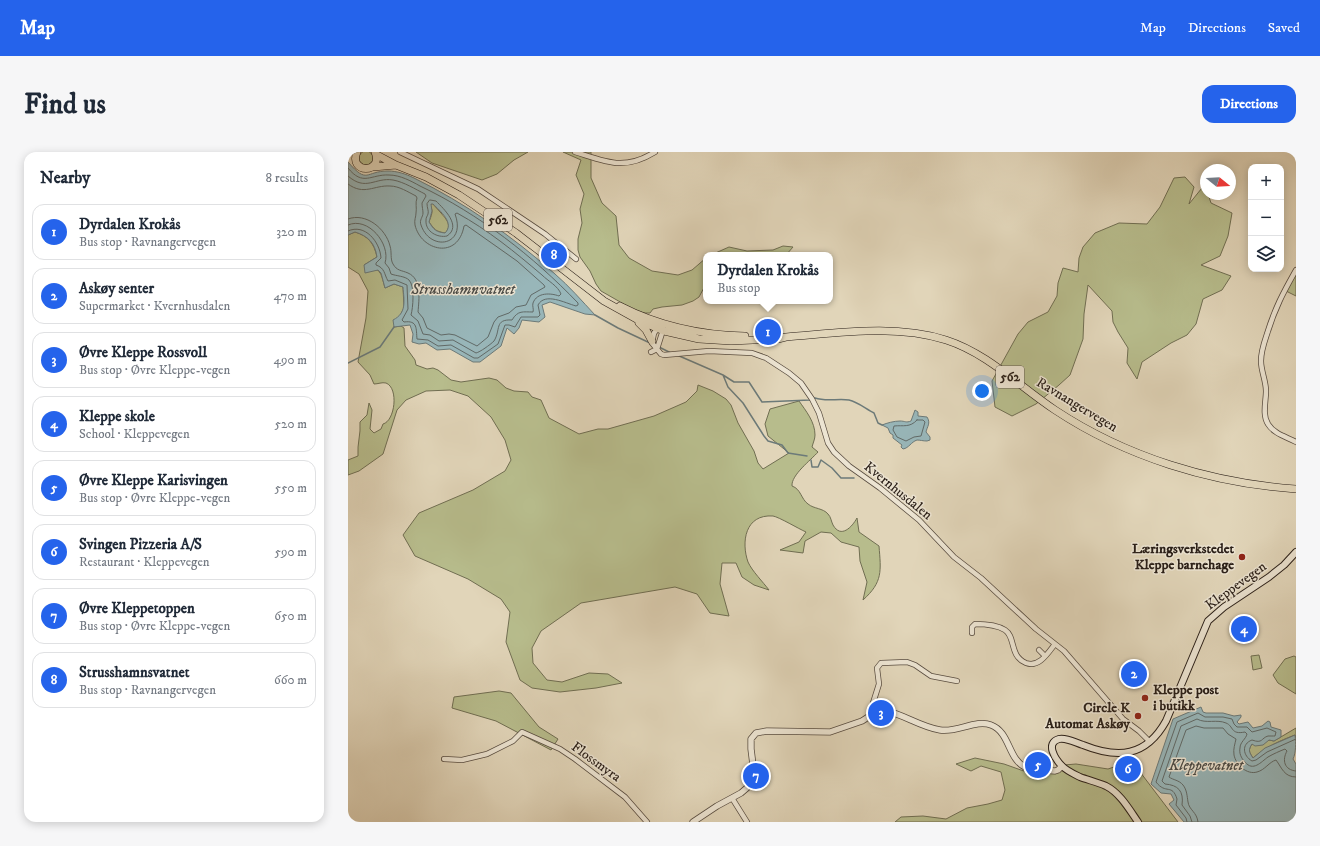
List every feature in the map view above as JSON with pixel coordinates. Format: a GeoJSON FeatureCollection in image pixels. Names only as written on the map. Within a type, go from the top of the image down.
{"type":"FeatureCollection","features":[{"type":"Feature","properties":{"kind":"main road"},"geometry":{"type":"LineString","coordinates":[[355,160],[357,152]]}},
{"type":"Feature","properties":{"kind":"main road","name":"562"},"geometry":{"type":"LineString","coordinates":[[348,154],[361,168],[368,169],[373,167],[376,162],[376,153]]}},
{"type":"Feature","properties":{"kind":"main road","name":"Ravnangervegen"},"geometry":{"type":"LineString","coordinates":[[376,153],[396,165],[426,177],[465,198],[516,233],[594,292],[631,317],[695,338],[723,340],[778,339],[786,337],[892,331],[919,333],[962,346],[980,355],[1055,410],[1116,444],[1190,471],[1254,485],[1296,491]]}},
{"type":"Feature","properties":{"kind":"main road","name":"Ravnangervegen"},"geometry":{"type":"LineString","coordinates":[[373,167],[396,165]]}},
{"type":"Feature","properties":{"kind":"main road","name":"Ravnangervegen"},"geometry":{"type":"LineString","coordinates":[[594,292],[661,328]]}},
{"type":"Feature","properties":{"kind":"main road","name":"562"},"geometry":{"type":"LineString","coordinates":[[631,317],[646,330],[652,341]]}},
{"type":"Feature","properties":{"kind":"main road","name":"Ravnangervegen"},"geometry":{"type":"LineString","coordinates":[[1244,482],[1296,486]]}},
{"type":"Feature","properties":{"kind":"main road","name":"Kleppevegen"},"geometry":{"type":"LineString","coordinates":[[1138,822],[1113,791],[1098,782],[1077,776],[1062,766],[1054,756],[1052,748],[1054,742],[1059,739],[1068,740],[1098,751],[1122,754],[1129,753],[1150,742],[1157,736],[1166,721],[1208,622],[1224,607],[1269,577],[1284,565],[1296,552]]}},
{"type":"Feature","properties":{"kind":"street"},"geometry":{"type":"LineString","coordinates":[[400,152],[478,189],[545,234],[576,259]]}},
{"type":"Feature","properties":{"kind":"street"},"geometry":{"type":"LineString","coordinates":[[575,152],[619,164],[633,162],[655,152]]}},
{"type":"Feature","properties":{"kind":"street"},"geometry":{"type":"LineString","coordinates":[[1296,270],[1278,301],[1273,314],[1263,346],[1261,363],[1266,391],[1266,420],[1269,426],[1276,432],[1296,442]]}},
{"type":"Feature","properties":{"kind":"street"},"geometry":{"type":"LineString","coordinates":[[657,349],[652,341],[654,333],[661,328]]}},
{"type":"Feature","properties":{"kind":"street"},"geometry":{"type":"LineString","coordinates":[[657,349],[661,328]]}},
{"type":"Feature","properties":{"kind":"street"},"geometry":{"type":"LineString","coordinates":[[651,352],[657,349]]}},
{"type":"Feature","properties":{"kind":"street","name":"Kvernhusdalen"},"geometry":{"type":"LineString","coordinates":[[657,349],[661,354],[667,356],[709,351],[752,353],[766,358],[789,373],[801,383],[812,399],[819,413],[829,445],[841,459],[919,520],[949,553],[981,578],[1036,629],[1068,654],[1088,680],[1122,719],[1139,731],[1150,742]]}},
{"type":"Feature","properties":{"kind":"street"},"geometry":{"type":"LineString","coordinates":[[972,634],[972,627],[975,624],[986,624],[1004,629],[1008,632],[1019,660],[1029,664],[1038,663],[1055,644]]}},
{"type":"Feature","properties":{"kind":"street"},"geometry":{"type":"LineString","coordinates":[[1039,650],[1045,656]]}},
{"type":"Feature","properties":{"kind":"street"},"geometry":{"type":"LineString","coordinates":[[874,713],[873,703],[879,684],[877,668],[881,663],[911,663],[931,676],[957,681]]}},
{"type":"Feature","properties":{"kind":"street"},"geometry":{"type":"LineString","coordinates":[[693,822],[717,806],[746,790],[754,773],[750,744],[751,739],[756,733],[766,731],[800,730],[830,732],[862,721],[874,713],[885,710],[939,730],[955,729],[984,723],[991,725],[996,727],[1005,737],[1016,759],[1023,766],[1029,769],[1058,770],[1062,766]]}},
{"type":"Feature","properties":{"kind":"street","name":"Flossmyra"},"geometry":{"type":"LineString","coordinates":[[444,759],[462,760],[487,754],[513,741],[522,732],[560,749],[575,759],[625,797],[647,822]]}},
{"type":"Feature","properties":{"kind":"street"},"geometry":{"type":"LineString","coordinates":[[732,798],[747,822]]}},
{"type":"Feature","properties":{"kind":"green space"},"geometry":{"type":"Polygon","coordinates":[[[366,151],[371,153],[373,158],[371,163],[366,165],[361,163],[359,158],[361,153],[366,151]]]}},
{"type":"Feature","properties":{"kind":"green space"},"geometry":{"type":"Polygon","coordinates":[[[416,152],[528,152],[514,160],[497,174],[482,180],[432,163],[416,152]]]}},
{"type":"Feature","properties":{"kind":"green space"},"geometry":{"type":"Polygon","coordinates":[[[563,152],[591,152],[591,178],[602,203],[616,216],[619,245],[629,258],[652,271],[678,275],[692,270],[703,261],[703,290],[699,297],[682,305],[662,307],[653,309],[650,313],[645,313],[636,311],[601,291],[580,257],[578,250],[578,239],[582,223],[580,209],[584,194],[576,175],[581,160],[563,152]]]}},
{"type":"Feature","properties":{"kind":"green space"},"geometry":{"type":"Polygon","coordinates":[[[1185,177],[1194,187],[1189,204],[1200,190],[1200,200],[1210,200],[1211,203],[1232,213],[1228,236],[1220,256],[1201,265],[1231,276],[1222,290],[1203,299],[1196,324],[1187,335],[1171,343],[1142,362],[1137,379],[1127,363],[1128,348],[1113,322],[1112,311],[1088,285],[1084,314],[1083,339],[1070,375],[1036,404],[1012,416],[995,407],[992,381],[1018,334],[1028,322],[1048,312],[1057,296],[1058,283],[1063,268],[1078,272],[1079,258],[1083,247],[1095,233],[1119,223],[1147,224],[1160,207],[1174,178],[1185,177]]]}},
{"type":"Feature","properties":{"kind":"green space"},"geometry":{"type":"Polygon","coordinates":[[[432,203],[449,225],[445,233],[436,230],[429,222],[432,212],[430,206],[432,203]]]}},
{"type":"Feature","properties":{"kind":"green space"},"geometry":{"type":"Polygon","coordinates":[[[355,232],[367,238],[376,252],[377,257],[364,265],[377,270],[381,274],[385,288],[394,284],[403,287],[404,308],[394,327],[401,326],[404,328],[405,346],[415,360],[416,365],[427,369],[433,368],[438,370],[451,380],[461,382],[489,378],[497,380],[506,388],[514,391],[528,392],[532,397],[541,400],[549,418],[579,434],[598,429],[608,429],[654,416],[686,402],[697,391],[698,385],[713,391],[726,399],[731,405],[738,423],[754,451],[758,463],[763,469],[789,453],[768,436],[765,424],[770,409],[799,401],[810,417],[815,430],[812,447],[818,452],[798,473],[792,486],[797,489],[808,504],[828,514],[833,525],[839,531],[849,528],[857,518],[859,532],[879,546],[879,576],[870,594],[863,600],[867,582],[860,561],[859,547],[841,542],[831,533],[821,532],[805,541],[803,553],[780,550],[799,542],[806,532],[776,517],[764,517],[751,524],[745,538],[745,546],[748,562],[769,590],[754,585],[742,577],[736,563],[722,563],[720,584],[729,616],[710,613],[697,594],[675,587],[581,603],[541,631],[532,648],[533,663],[547,680],[562,682],[589,673],[608,674],[622,683],[596,688],[560,692],[532,688],[520,680],[506,642],[510,612],[501,599],[468,579],[415,556],[403,535],[419,513],[473,490],[505,471],[511,460],[505,440],[491,417],[468,396],[450,390],[426,391],[406,400],[397,410],[383,454],[359,471],[348,475],[348,460],[358,456],[360,422],[367,415],[369,403],[372,410],[370,429],[374,433],[381,429],[383,424],[387,422],[393,411],[394,404],[393,391],[390,386],[386,383],[374,384],[370,375],[358,362],[366,318],[368,291],[359,274],[348,267],[348,235],[355,232]]]}},
{"type":"Feature","properties":{"kind":"green space"},"geometry":{"type":"Polygon","coordinates":[[[783,246],[793,247],[789,252],[718,252],[729,247],[747,251],[773,250],[783,246]]]}},
{"type":"Feature","properties":{"kind":"green space"},"geometry":{"type":"Polygon","coordinates":[[[1296,273],[1296,296],[1286,291],[1296,273]]]}},
{"type":"Feature","properties":{"kind":"green space"},"geometry":{"type":"Polygon","coordinates":[[[1259,655],[1262,668],[1253,670],[1251,656],[1259,655]]]}},
{"type":"Feature","properties":{"kind":"green space"},"geometry":{"type":"Polygon","coordinates":[[[1294,656],[1296,657],[1296,694],[1278,683],[1273,675],[1285,659],[1294,656]]]}},
{"type":"Feature","properties":{"kind":"green space"},"geometry":{"type":"Polygon","coordinates":[[[499,691],[511,693],[539,727],[558,739],[551,750],[496,721],[452,708],[454,697],[499,691]]]}},
{"type":"Feature","properties":{"kind":"green space"},"geometry":{"type":"Polygon","coordinates":[[[1296,728],[1296,738],[1295,735],[1278,742],[1253,758],[1250,751],[1252,744],[1269,740],[1274,741],[1296,728]]]}},
{"type":"Feature","properties":{"kind":"green space"},"geometry":{"type":"Polygon","coordinates":[[[975,758],[1004,764],[1035,775],[1053,769],[1067,771],[1064,765],[1076,764],[1108,769],[1123,764],[1134,764],[1178,822],[895,822],[901,817],[923,816],[946,819],[967,808],[1002,800],[1005,790],[1001,772],[981,766],[971,771],[956,764],[975,758]]]}},
{"type":"Feature","properties":{"kind":"water","name":"Strusshamnvatnet"},"geometry":{"type":"Polygon","coordinates":[[[348,162],[363,175],[388,171],[405,174],[470,209],[522,246],[560,279],[595,315],[585,314],[550,302],[542,305],[545,317],[539,322],[522,320],[519,328],[514,334],[507,328],[501,346],[480,362],[473,362],[450,349],[437,350],[426,343],[419,344],[412,342],[413,334],[410,325],[394,327],[393,320],[401,314],[404,306],[403,287],[394,284],[385,288],[381,273],[378,270],[365,273],[364,265],[377,257],[375,248],[367,238],[360,234],[355,232],[348,235],[348,162]],[[431,204],[432,211],[429,222],[436,230],[445,233],[448,229],[447,221],[443,214],[433,204],[431,204]]]}},
{"type":"Feature","properties":{"kind":"water"},"geometry":{"type":"Polygon","coordinates":[[[915,410],[918,412],[918,416],[927,417],[928,419],[929,423],[926,432],[930,437],[930,440],[917,440],[903,449],[901,447],[902,445],[893,438],[893,435],[890,433],[888,428],[882,425],[895,421],[911,421],[915,410]]]}},
{"type":"Feature","properties":{"kind":"water","name":"Kleppevatnet"},"geometry":{"type":"Polygon","coordinates":[[[1201,707],[1203,712],[1206,713],[1223,713],[1234,716],[1241,715],[1237,722],[1239,724],[1248,722],[1253,728],[1262,726],[1268,721],[1270,722],[1271,727],[1281,730],[1281,737],[1274,741],[1269,740],[1263,745],[1255,746],[1252,744],[1250,751],[1253,758],[1265,748],[1295,735],[1296,748],[1293,759],[1296,764],[1296,822],[1184,822],[1169,804],[1174,800],[1171,794],[1161,793],[1151,784],[1173,719],[1201,707]]]}},
{"type":"Feature","properties":{"kind":"waterway"},"geometry":{"type":"LineString","coordinates":[[595,315],[650,343]]}},
{"type":"Feature","properties":{"kind":"waterway"},"geometry":{"type":"LineString","coordinates":[[348,363],[380,347],[394,327]]}},
{"type":"Feature","properties":{"kind":"waterway"},"geometry":{"type":"LineString","coordinates":[[659,347],[671,353]]}},
{"type":"Feature","properties":{"kind":"waterway"},"geometry":{"type":"LineString","coordinates":[[677,355],[723,375],[734,382],[749,382],[762,402],[810,400],[815,398],[824,400],[849,400],[874,413],[878,423],[882,425]]}},
{"type":"Feature","properties":{"kind":"waterway"},"geometry":{"type":"LineString","coordinates":[[723,375],[728,387],[743,403],[768,441],[782,445],[788,453],[807,456]]}},
{"type":"Feature","properties":{"kind":"waterway"},"geometry":{"type":"LineString","coordinates":[[811,460],[812,467],[818,467],[821,460],[832,468],[841,478],[854,478]]}},
{"type":"Feature","properties":{"kind":"place","name":"Strusshamnsvatnet"},"geometry":{"type":"Point","coordinates":[554,255]}},
{"type":"Feature","properties":{"kind":"place","name":"Dyrdalen Krokås"},"geometry":{"type":"Point","coordinates":[768,332]}},
{"type":"Feature","properties":{"kind":"place","name":"Læringsverkstedet Kleppe barnehage"},"geometry":{"type":"Point","coordinates":[1242,557]}},
{"type":"Feature","properties":{"kind":"place","name":"Kleppe skole"},"geometry":{"type":"Point","coordinates":[1244,629]}},
{"type":"Feature","properties":{"kind":"place","name":"Askøy senter"},"geometry":{"type":"Point","coordinates":[1134,674]}},
{"type":"Feature","properties":{"kind":"place","name":"Kleppe post i butikk"},"geometry":{"type":"Point","coordinates":[1145,698]}},
{"type":"Feature","properties":{"kind":"place","name":"Øvre Kleppe Rossvoll"},"geometry":{"type":"Point","coordinates":[881,713]}},
{"type":"Feature","properties":{"kind":"place","name":"Circle K Automat Askøy"},"geometry":{"type":"Point","coordinates":[1138,716]}},
{"type":"Feature","properties":{"kind":"place","name":"Øvre Kleppe Karisvingen"},"geometry":{"type":"Point","coordinates":[1038,765]}},
{"type":"Feature","properties":{"kind":"place","name":"Svingen Pizzeria A/S"},"geometry":{"type":"Point","coordinates":[1128,769]}},
{"type":"Feature","properties":{"kind":"place","name":"Øvre Kleppetoppen"},"geometry":{"type":"Point","coordinates":[756,776]}}]}
